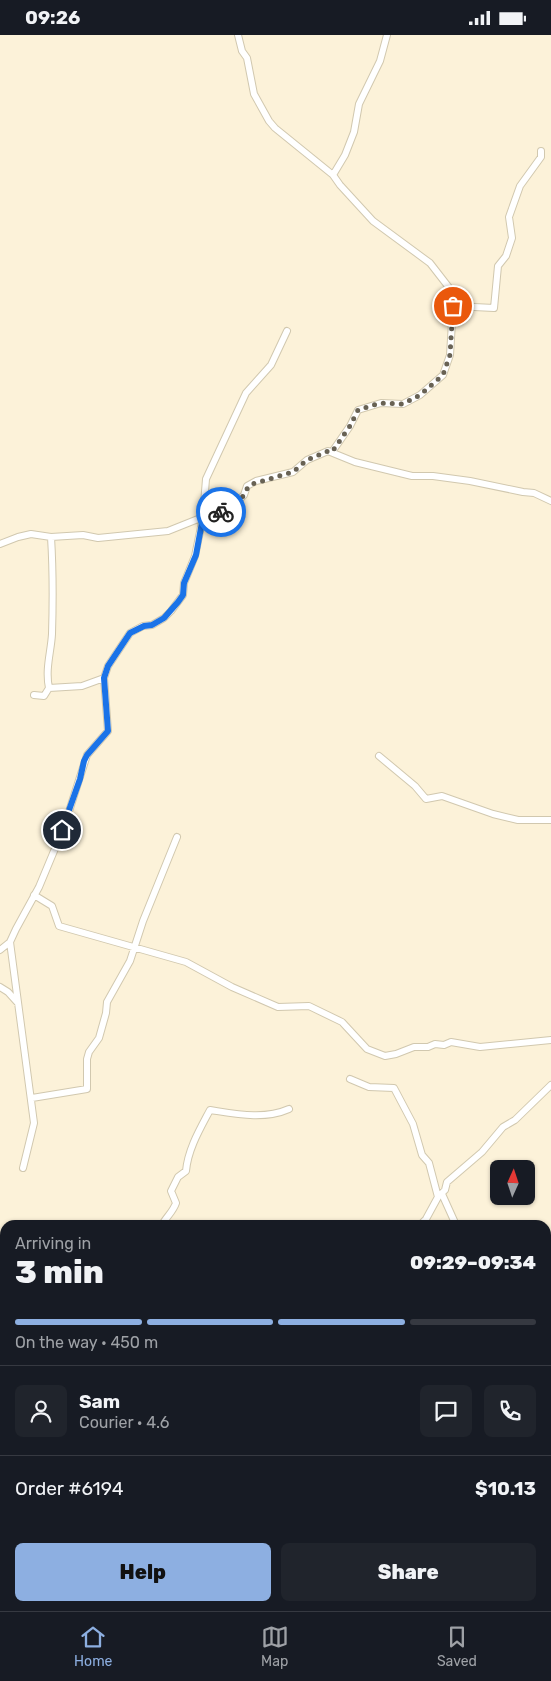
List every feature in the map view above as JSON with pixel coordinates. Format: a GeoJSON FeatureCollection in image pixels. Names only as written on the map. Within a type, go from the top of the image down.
{"type":"FeatureCollection","features":[{"type":"Feature","properties":{"kind":"street"},"geometry":{"type":"LineString","coordinates":[[238,35],[242,51],[247,58],[254,94],[269,121],[282,135],[333,175],[373,221],[430,263],[461,303],[494,308],[498,266],[506,256],[512,238],[508,217],[520,186],[541,157],[541,151]]}},
{"type":"Feature","properties":{"kind":"street"},"geometry":{"type":"LineString","coordinates":[[333,175],[345,155],[354,132],[359,104],[380,61],[388,35]]}},
{"type":"Feature","properties":{"kind":"street"},"geometry":{"type":"LineString","coordinates":[[332,452],[350,426],[358,410],[380,403],[403,404],[420,395],[443,375],[450,355],[453,306],[458,299]]}},
{"type":"Feature","properties":{"kind":"street"},"geometry":{"type":"LineString","coordinates":[[0,950],[10,942],[39,887],[64,827],[84,761],[108,731],[104,678],[108,666],[130,633],[144,626],[152,625],[164,618],[183,595],[184,583],[196,555],[203,517],[206,479],[246,393],[271,365],[287,331]]}},
{"type":"Feature","properties":{"kind":"street"},"geometry":{"type":"LineString","coordinates":[[0,544],[30,534],[51,537],[83,535],[98,537],[168,531],[230,508],[244,495],[248,487],[256,481],[293,472],[307,460],[328,451],[355,462],[412,476],[433,476],[470,481],[514,491],[534,493],[551,501]]}},
{"type":"Feature","properties":{"kind":"street"},"geometry":{"type":"LineString","coordinates":[[34,695],[44,696],[49,687],[47,676],[53,607],[51,537]]}},
{"type":"Feature","properties":{"kind":"street"},"geometry":{"type":"LineString","coordinates":[[49,687],[82,686],[104,678]]}},
{"type":"Feature","properties":{"kind":"street"},"geometry":{"type":"LineString","coordinates":[[379,756],[415,786],[426,799],[442,796],[493,814],[518,820],[551,819]]}},
{"type":"Feature","properties":{"kind":"street"},"geometry":{"type":"LineString","coordinates":[[32,1098],[87,1089],[87,1059],[89,1052],[99,1038],[107,1002],[135,948],[143,921],[177,837]]}},
{"type":"Feature","properties":{"kind":"street"},"geometry":{"type":"LineString","coordinates":[[34,895],[52,906],[59,926],[186,961],[232,987],[278,1007],[309,1006],[342,1022],[368,1049],[385,1056],[414,1047],[428,1047],[435,1044],[444,1045],[452,1042],[480,1047],[551,1040]]}},
{"type":"Feature","properties":{"kind":"street"},"geometry":{"type":"LineString","coordinates":[[10,942],[34,1123],[24,1168]]}},
{"type":"Feature","properties":{"kind":"street"},"geometry":{"type":"LineString","coordinates":[[0,987],[8,992],[17,1003]]}},
{"type":"Feature","properties":{"kind":"street"},"geometry":{"type":"LineString","coordinates":[[350,1079],[369,1087],[394,1088],[413,1124],[422,1155],[429,1163],[440,1196],[453,1220]]}},
{"type":"Feature","properties":{"kind":"street"},"geometry":{"type":"LineString","coordinates":[[425,1220],[447,1181],[482,1152],[503,1127],[515,1120],[551,1085]]}},
{"type":"Feature","properties":{"kind":"street"},"geometry":{"type":"LineString","coordinates":[[166,1220],[176,1203],[171,1191],[178,1177],[186,1171],[186,1163],[194,1142],[210,1110],[268,1116],[289,1109]]}},
{"type":"Feature","properties":{"kind":"way so far"},"geometry":{"type":"LineString","coordinates":[[221,512],[239,501],[248,487],[256,481],[293,472],[307,460],[318,454],[328,451],[332,452],[350,426],[358,410],[380,403],[403,404],[420,395],[443,375],[452,344],[453,306]]}},
{"type":"Feature","properties":{"kind":"route"},"geometry":{"type":"LineString","coordinates":[[62,830],[80,779],[84,761],[108,731],[104,678],[108,666],[130,633],[139,628],[152,625],[164,618],[183,595],[184,583],[196,555],[203,517],[221,512]]}}]}
